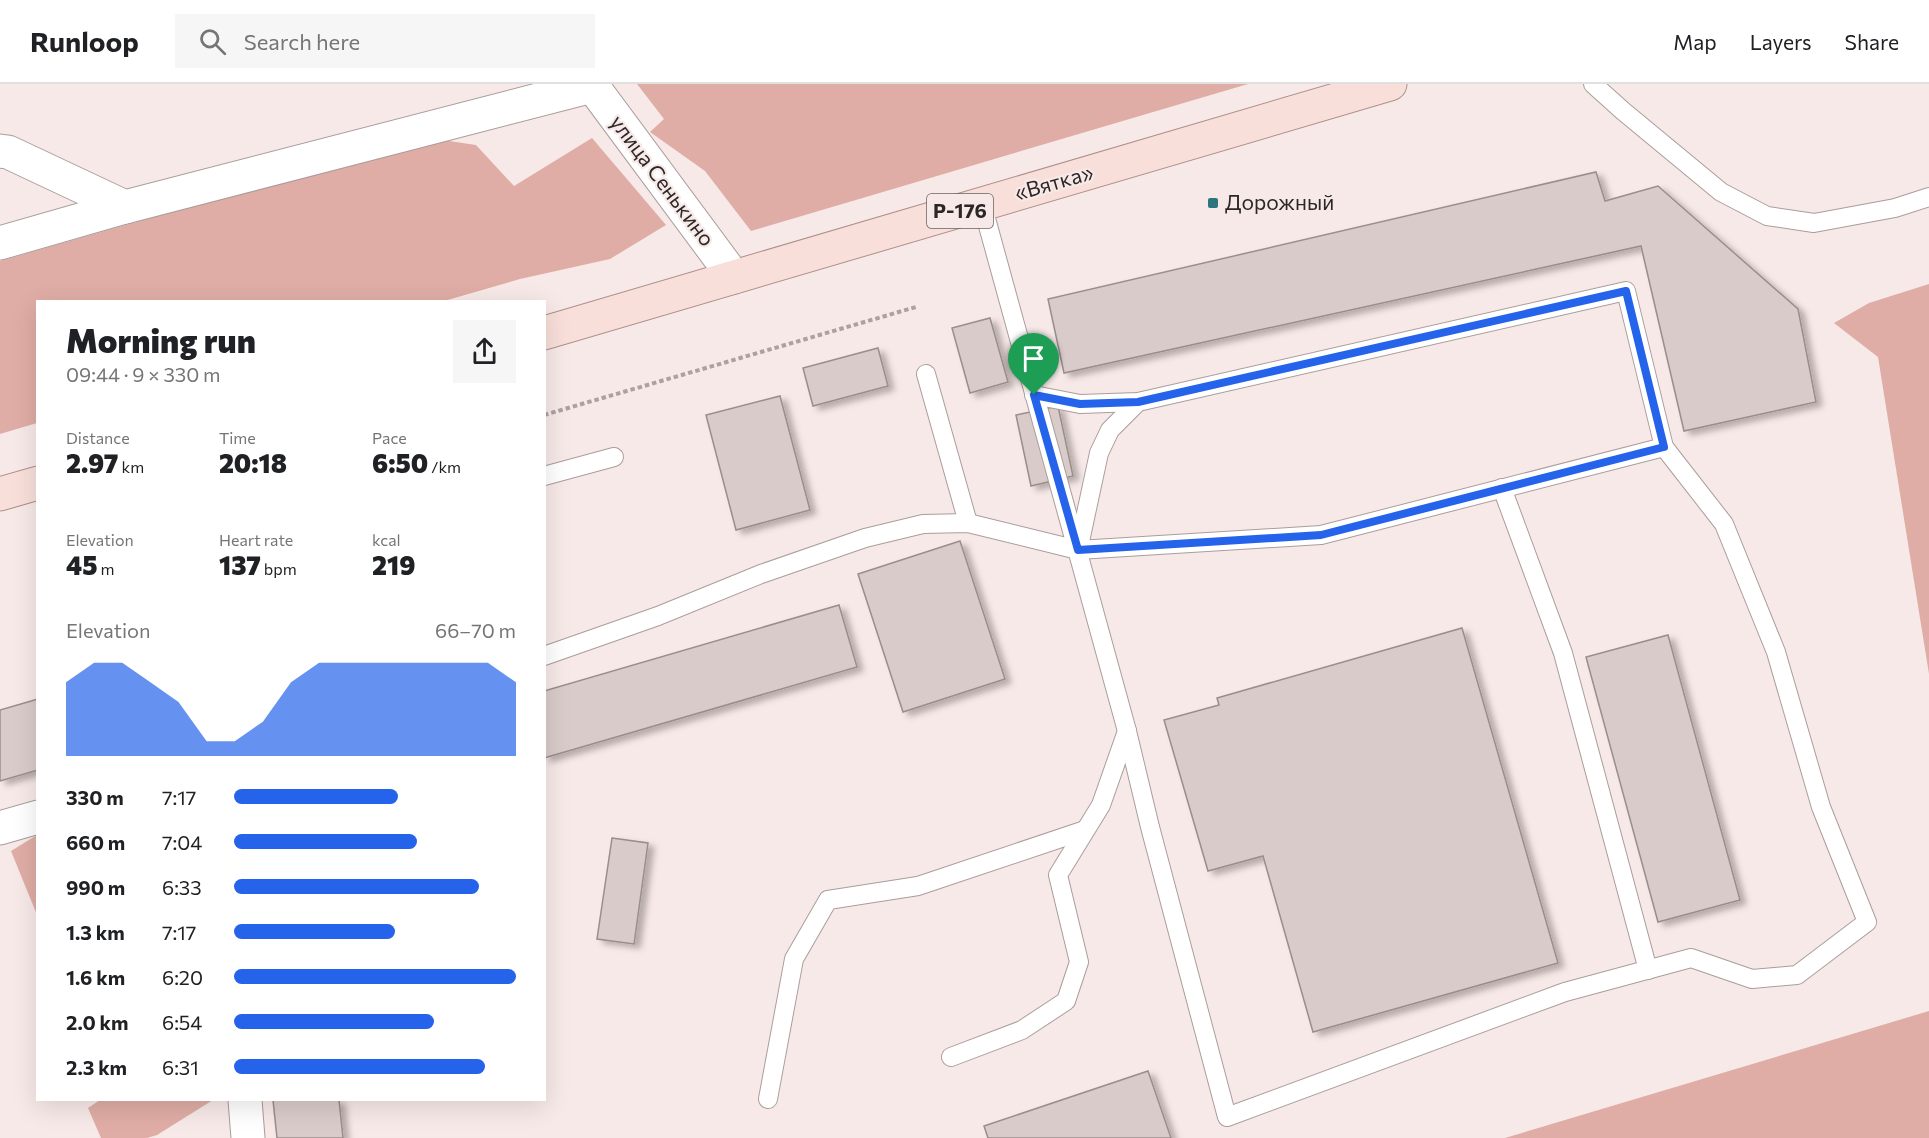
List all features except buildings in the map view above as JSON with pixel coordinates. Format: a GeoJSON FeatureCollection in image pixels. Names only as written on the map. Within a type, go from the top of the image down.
{"type":"FeatureCollection","features":[{"type":"Feature","properties":{"kind":"main road","name":"«Вятка»"},"geometry":{"type":"LineString","coordinates":[[546,332],[1390,84]]}},
{"type":"Feature","properties":{"kind":"main road"},"geometry":{"type":"LineString","coordinates":[[0,494],[36,484]]}},
{"type":"Feature","properties":{"kind":"street"},"geometry":{"type":"LineString","coordinates":[[0,243],[125,207],[591,85]]}},
{"type":"Feature","properties":{"kind":"street","name":"улица Сенькино"},"geometry":{"type":"LineString","coordinates":[[591,85],[734,278]]}},
{"type":"Feature","properties":{"kind":"street"},"geometry":{"type":"LineString","coordinates":[[0,151],[8,152],[125,207]]}},
{"type":"Feature","properties":{"kind":"street"},"geometry":{"type":"LineString","coordinates":[[0,828],[36,817]]}},
{"type":"Feature","properties":{"kind":"street"},"geometry":{"type":"LineString","coordinates":[[244,1101],[248,1138]]}},
{"type":"Feature","properties":{"kind":"lane"},"geometry":{"type":"LineString","coordinates":[[1593,84],[1721,192],[1767,216],[1814,223],[1895,208],[1929,197]]}},
{"type":"Feature","properties":{"kind":"lane"},"geometry":{"type":"LineString","coordinates":[[982,204],[1034,395],[1078,550],[1127,731],[1150,827],[1227,1117],[1565,992],[1691,958],[1752,979],[1797,975],[1867,922],[1821,807],[1776,652],[1724,524],[1664,447],[1626,291],[1138,402],[1080,404],[1034,395]]}},
{"type":"Feature","properties":{"kind":"lane"},"geometry":{"type":"LineString","coordinates":[[926,374],[968,523]]}},
{"type":"Feature","properties":{"kind":"lane"},"geometry":{"type":"LineString","coordinates":[[1078,550],[1099,453],[1110,430],[1138,402]]}},
{"type":"Feature","properties":{"kind":"lane"},"geometry":{"type":"LineString","coordinates":[[546,655],[658,616],[761,574],[865,538],[923,524],[968,523],[1078,550],[1321,535],[1664,447]]}},
{"type":"Feature","properties":{"kind":"lane"},"geometry":{"type":"LineString","coordinates":[[546,475],[614,457]]}},
{"type":"Feature","properties":{"kind":"lane"},"geometry":{"type":"LineString","coordinates":[[1502,488],[1563,653],[1648,970]]}},
{"type":"Feature","properties":{"kind":"lane"},"geometry":{"type":"LineString","coordinates":[[951,1058],[1022,1030],[1066,1001],[1079,962],[1058,875],[1101,805],[1127,731]]}},
{"type":"Feature","properties":{"kind":"lane"},"geometry":{"type":"LineString","coordinates":[[768,1099],[794,959],[828,900],[918,886],[1085,830]]}},
{"type":"Feature","properties":{"kind":"path"},"geometry":{"type":"LineString","coordinates":[[546,415],[916,307]]}},
{"type":"Feature","properties":{"kind":"shaded area"},"geometry":{"type":"Polygon","coordinates":[[[637,84],[1248,84],[751,231],[705,171],[650,132],[664,119],[637,84]]]}},
{"type":"Feature","properties":{"kind":"shaded area"},"geometry":{"type":"Polygon","coordinates":[[[429,138],[476,145],[514,186],[592,138],[666,225],[610,259],[520,279],[447,300],[36,300],[36,423],[0,434],[0,261],[429,138]]]}},
{"type":"Feature","properties":{"kind":"shaded area"},"geometry":{"type":"Polygon","coordinates":[[[1929,284],[1929,674],[1878,357],[1834,323],[1869,303],[1929,284]]]}},
{"type":"Feature","properties":{"kind":"shaded area"},"geometry":{"type":"Polygon","coordinates":[[[36,836],[36,913],[11,851],[36,836]]]}},
{"type":"Feature","properties":{"kind":"shaded area"},"geometry":{"type":"Polygon","coordinates":[[[1929,1011],[1929,1138],[1505,1138],[1929,1011]]]}},
{"type":"Feature","properties":{"kind":"shaded area"},"geometry":{"type":"Polygon","coordinates":[[[98,1101],[211,1101],[157,1135],[147,1138],[101,1138],[88,1108],[98,1101]]]}},
{"type":"Feature","properties":{"kind":"place","name":"Дорожный"},"geometry":{"type":"Point","coordinates":[1213,203]}},
{"type":"Feature","properties":{"kind":"route"},"geometry":{"type":"LineString","coordinates":[[1626,291],[1664,447],[1321,535],[1078,550],[1034,395],[1080,404],[1138,402],[1626,291]]}}]}
